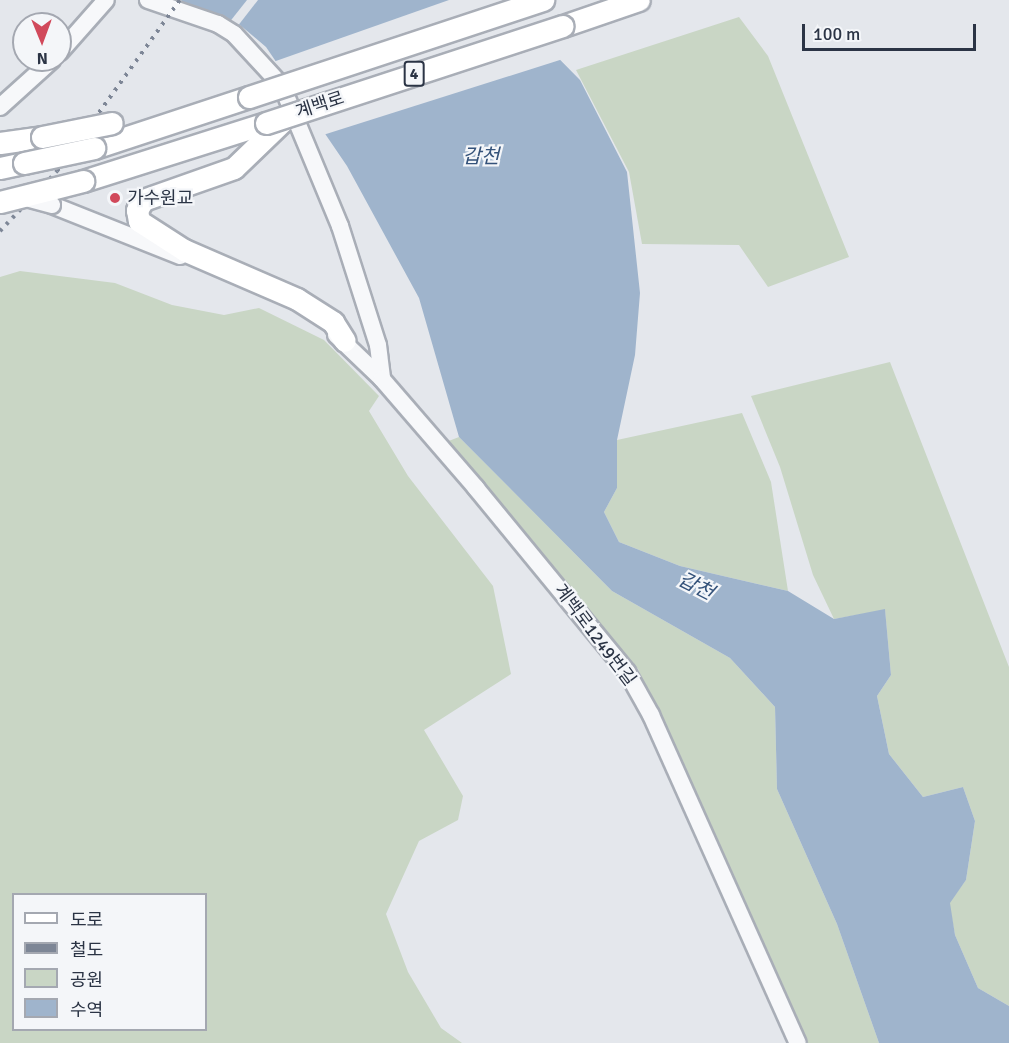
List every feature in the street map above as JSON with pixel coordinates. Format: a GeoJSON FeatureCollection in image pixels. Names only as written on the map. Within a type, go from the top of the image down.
{"type":"FeatureCollection","features":[{"type":"Feature","properties":{"kind":"main road","name":"계백로"},"geometry":{"type":"LineString","coordinates":[[0,168],[94,148],[543,0]]}},
{"type":"Feature","properties":{"kind":"main road","name":"계백로"},"geometry":{"type":"LineString","coordinates":[[0,202],[26,198],[269,127],[289,115],[639,0]]}},
{"type":"Feature","properties":{"kind":"main road"},"geometry":{"type":"LineString","coordinates":[[0,143],[112,123],[141,133]]}},
{"type":"Feature","properties":{"kind":"main road"},"geometry":{"type":"LineString","coordinates":[[269,127],[234,168],[142,200],[137,210],[139,221],[184,250],[297,299],[333,322],[345,341]]}},
{"type":"Feature","properties":{"kind":"street"},"geometry":{"type":"LineString","coordinates":[[72,38],[106,0]]}},
{"type":"Feature","properties":{"kind":"street"},"geometry":{"type":"LineString","coordinates":[[148,0],[226,29],[262,60],[282,87],[340,226],[378,345],[382,379]]}},
{"type":"Feature","properties":{"kind":"street"},"geometry":{"type":"LineString","coordinates":[[0,107],[39,72]]}},
{"type":"Feature","properties":{"kind":"street","name":"계백로1249번길"},"geometry":{"type":"LineString","coordinates":[[26,198],[52,205],[287,301],[345,341],[382,379],[627,672],[651,715],[798,1043]]}},
{"type":"Feature","properties":{"kind":"green space"},"geometry":{"type":"Polygon","coordinates":[[[739,17],[768,56],[849,257],[768,287],[739,245],[642,244],[629,172],[576,70],[739,17]]]}},
{"type":"Feature","properties":{"kind":"green space"},"geometry":{"type":"Polygon","coordinates":[[[20,271],[115,283],[172,305],[224,315],[259,308],[324,340],[379,396],[369,411],[408,476],[493,586],[511,674],[424,730],[463,796],[458,820],[419,841],[386,914],[408,972],[441,1028],[462,1043],[0,1043],[0,277],[20,271]]]}},
{"type":"Feature","properties":{"kind":"green space"},"geometry":{"type":"Polygon","coordinates":[[[890,362],[1009,667],[1009,1006],[978,988],[955,935],[949,903],[966,880],[975,821],[963,787],[923,797],[889,754],[877,696],[891,675],[885,610],[834,619],[813,575],[780,467],[751,396],[890,362]]]}},
{"type":"Feature","properties":{"kind":"green space"},"geometry":{"type":"Polygon","coordinates":[[[742,413],[771,482],[788,591],[680,566],[619,542],[604,512],[617,488],[617,440],[742,413]]]}},
{"type":"Feature","properties":{"kind":"green space"},"geometry":{"type":"Polygon","coordinates":[[[459,437],[612,591],[730,658],[775,707],[777,789],[837,924],[879,1043],[804,1043],[638,669],[446,442],[459,437]]]}},
{"type":"Feature","properties":{"kind":"water","name":"갑천"},"geometry":{"type":"Polygon","coordinates":[[[181,0],[501,0],[580,80],[627,172],[640,293],[635,355],[617,440],[617,488],[604,512],[619,542],[680,566],[788,591],[834,619],[885,609],[891,675],[877,696],[889,754],[923,797],[963,787],[975,821],[966,880],[950,903],[955,935],[978,988],[1009,1006],[1009,1043],[879,1043],[837,924],[777,789],[775,707],[730,658],[612,591],[459,437],[419,298],[347,166],[266,47],[240,25],[187,6],[181,0]]]}},
{"type":"Feature","properties":{"kind":"pier"},"geometry":{"type":"Polygon","coordinates":[[[247,0],[258,0],[237,27],[228,24],[247,0]]]}},
{"type":"Feature","properties":{"kind":"pier"},"geometry":{"type":"Polygon","coordinates":[[[449,0],[505,0],[563,59],[323,135],[273,62],[449,0]]]}},
{"type":"Feature","properties":{"kind":"railway"},"geometry":{"type":"LineString","coordinates":[[0,231],[57,171],[180,0]]}},
{"type":"Feature","properties":{"kind":"place","name":"가수원교"},"geometry":{"type":"Point","coordinates":[115,198]}}]}
